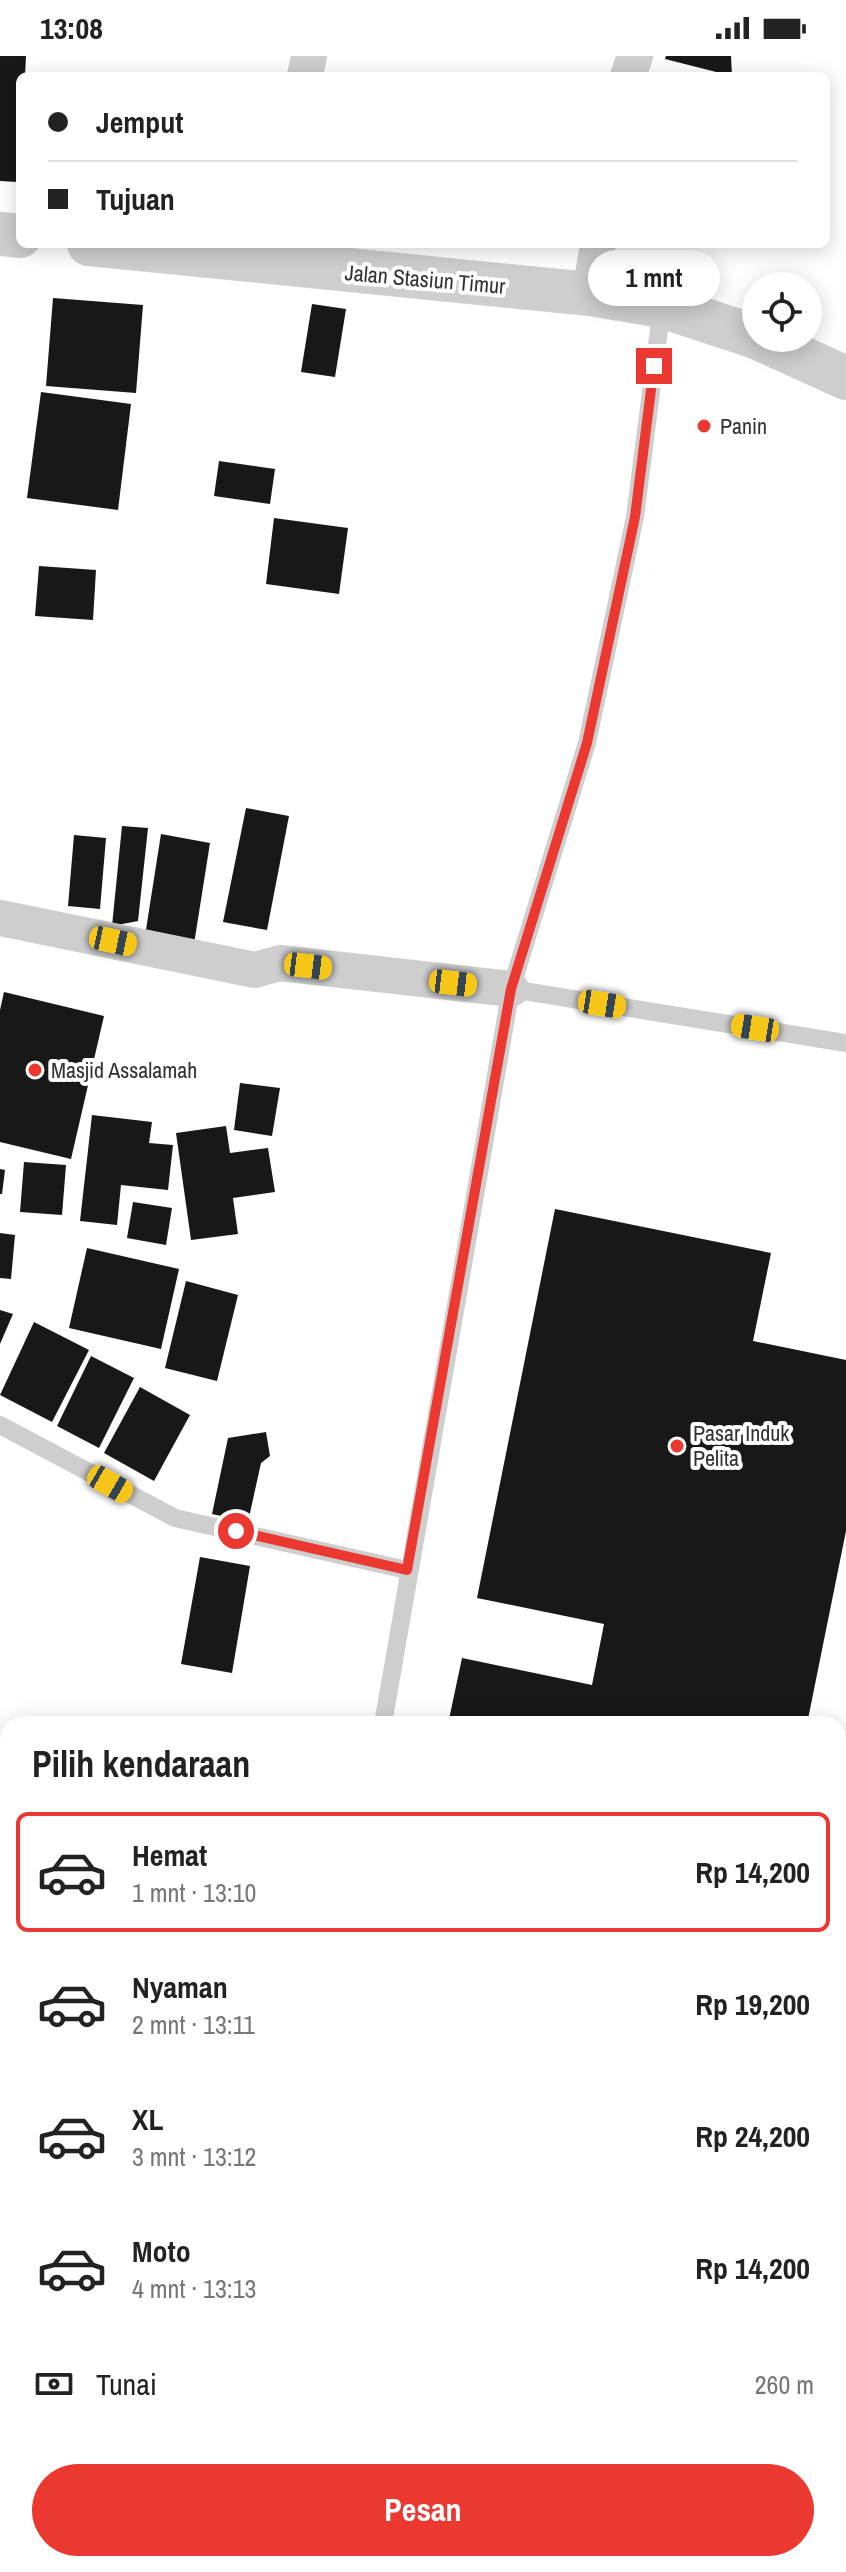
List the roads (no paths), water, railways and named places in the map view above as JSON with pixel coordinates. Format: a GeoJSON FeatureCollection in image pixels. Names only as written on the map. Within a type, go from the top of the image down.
{"type":"FeatureCollection","features":[{"type":"Feature","properties":{"kind":"street","name":"Jalan Stasiun Timur"},"geometry":{"type":"LineString","coordinates":[[161,248],[269,254],[590,294],[662,306],[742,332]]}},
{"type":"Feature","properties":{"kind":"street"},"geometry":{"type":"LineString","coordinates":[[590,294],[597,248]]}},
{"type":"Feature","properties":{"kind":"street","name":"Jalan Stasiun Timur"},"geometry":{"type":"LineString","coordinates":[[790,352],[846,378]]}},
{"type":"Feature","properties":{"kind":"street"},"geometry":{"type":"LineString","coordinates":[[0,918],[255,970],[280,963],[511,989]]}},
{"type":"Feature","properties":{"kind":"lane"},"geometry":{"type":"LineString","coordinates":[[384,1716],[407,1570],[511,989],[587,743],[635,517],[662,306]]}},
{"type":"Feature","properties":{"kind":"lane"},"geometry":{"type":"LineString","coordinates":[[511,989],[846,1043]]}},
{"type":"Feature","properties":{"kind":"lane"},"geometry":{"type":"LineString","coordinates":[[0,1425],[175,1518],[407,1570]]}},
{"type":"Feature","properties":{"kind":"place","name":"Panin"},"geometry":{"type":"Point","coordinates":[704,426]}},
{"type":"Feature","properties":{"kind":"place","name":"Masjid Assalamah"},"geometry":{"type":"Point","coordinates":[35,1070]}},
{"type":"Feature","properties":{"kind":"place","name":"Pasar Induk Pelita"},"geometry":{"type":"Point","coordinates":[677,1446]}}]}
